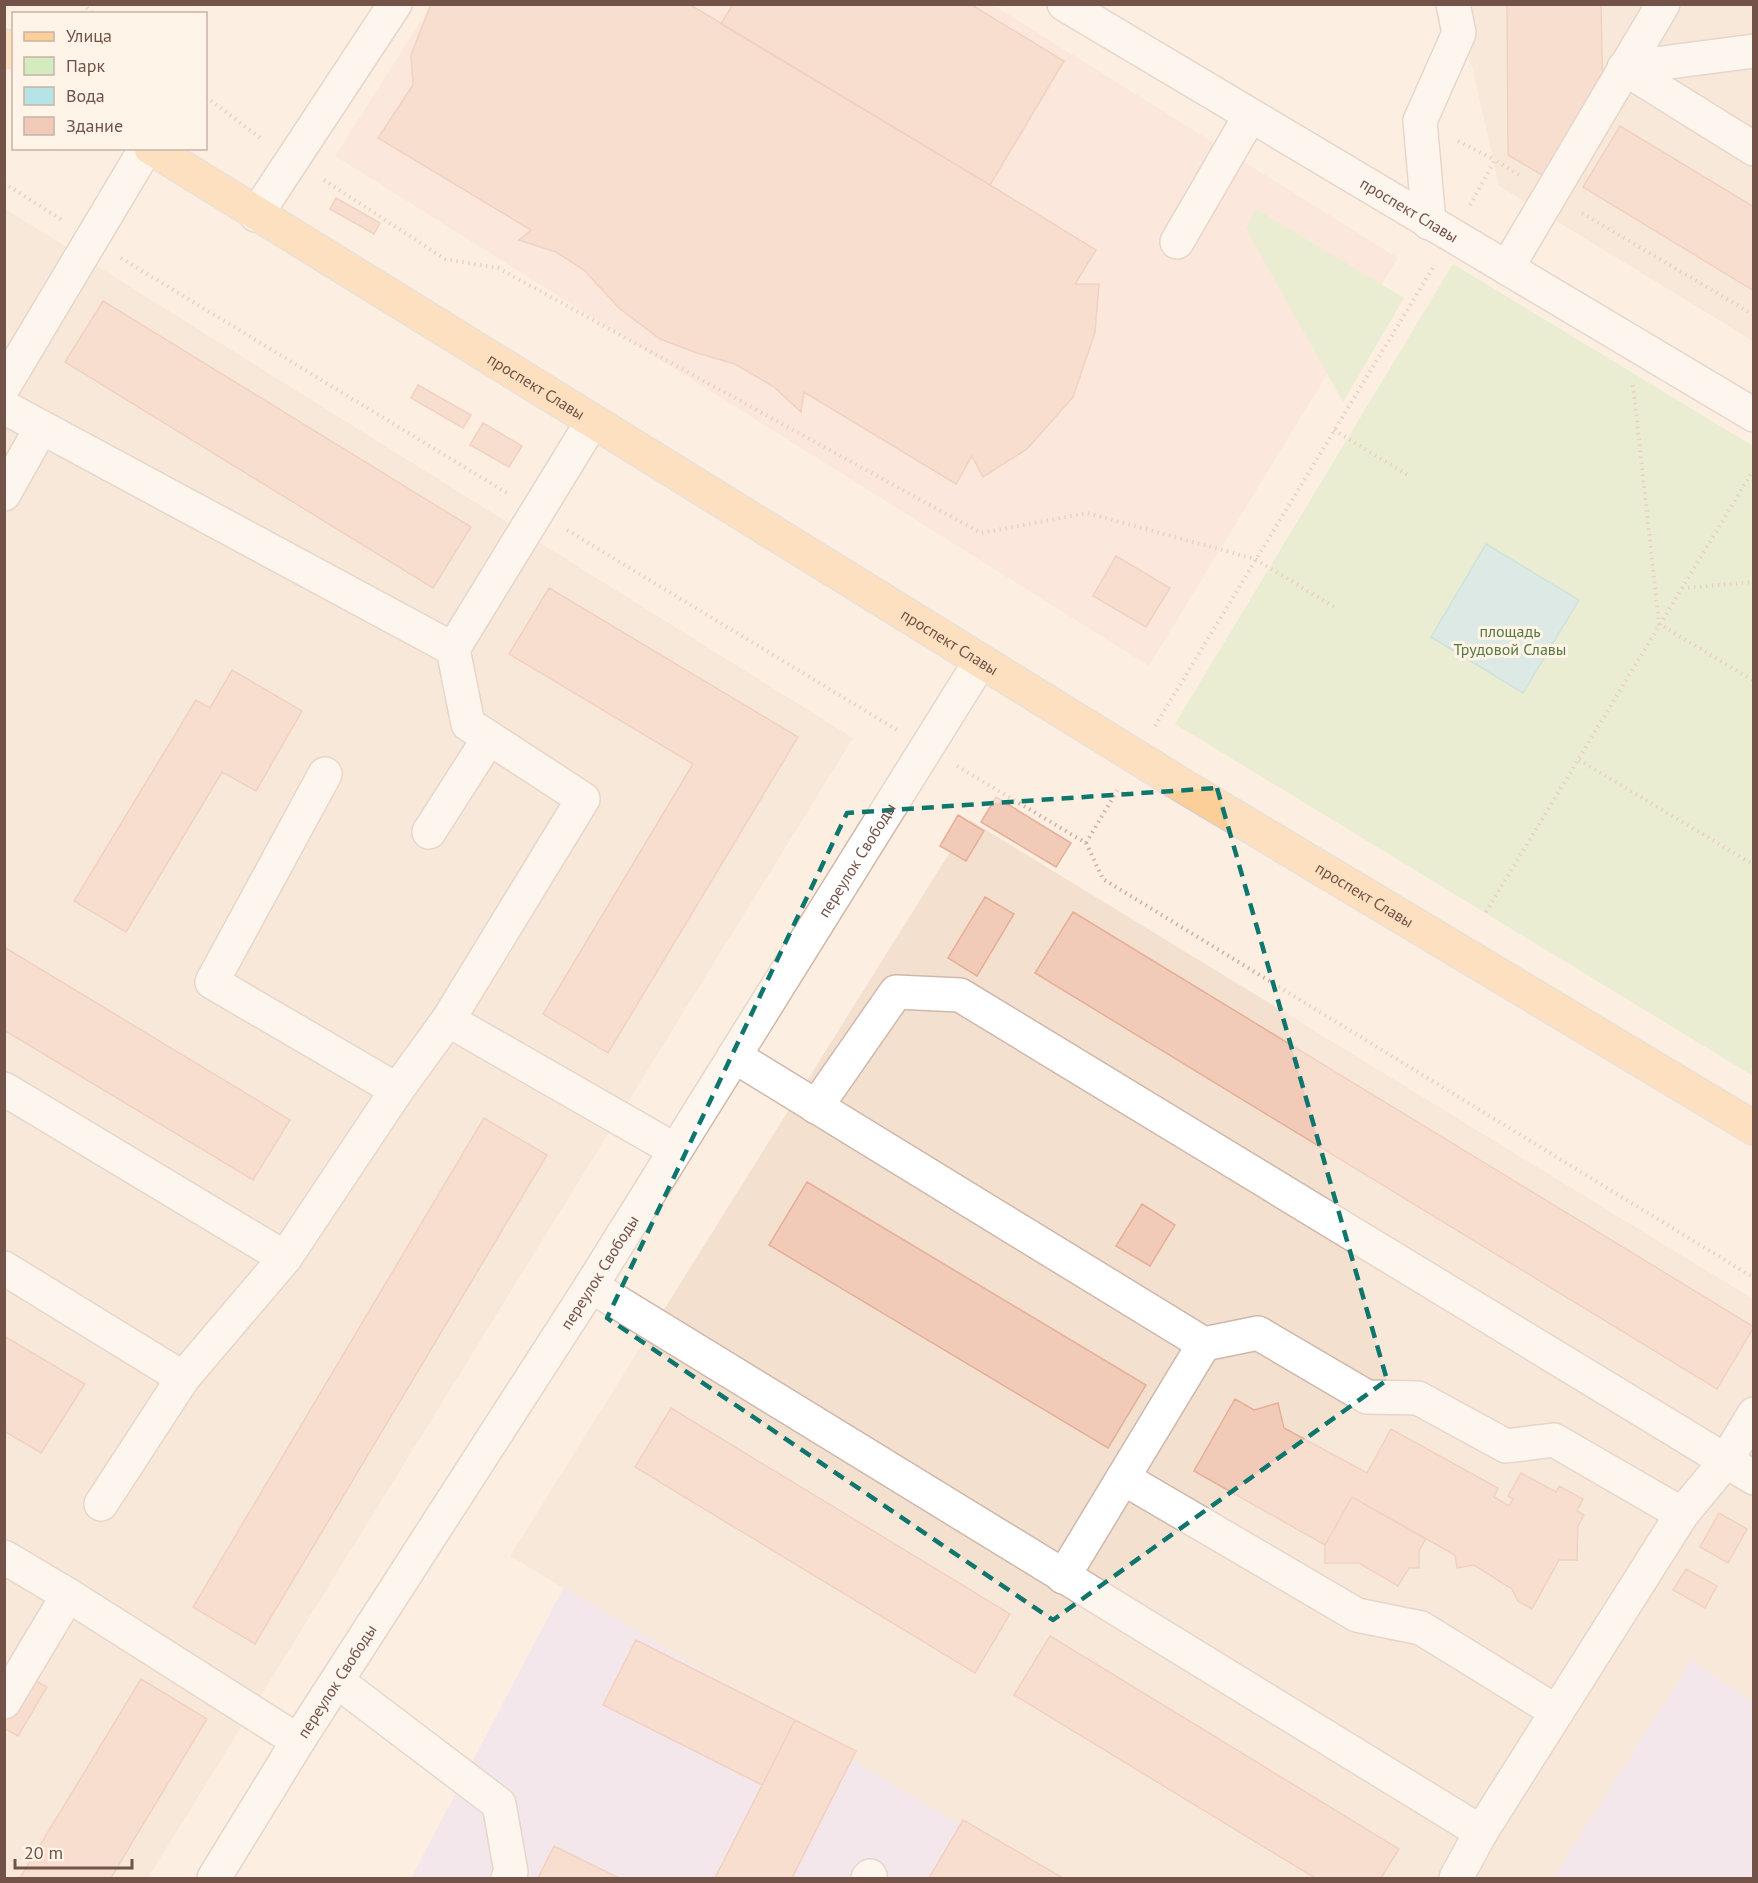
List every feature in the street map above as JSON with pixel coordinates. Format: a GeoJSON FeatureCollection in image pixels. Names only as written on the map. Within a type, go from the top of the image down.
{"type":"FeatureCollection","features":[{"type":"Feature","properties":{"kind":"main road","name":"проспект Славы"},"geometry":{"type":"LineString","coordinates":[[154,150],[1137,758],[1754,1128]]}},
{"type":"Feature","properties":{"kind":"street"},"geometry":{"type":"LineString","coordinates":[[256,215],[395,4]]}},
{"type":"Feature","properties":{"kind":"street","name":"проспект Славы"},"geometry":{"type":"LineString","coordinates":[[1064,4],[1754,415]]}},
{"type":"Feature","properties":{"kind":"street"},"geometry":{"type":"LineString","coordinates":[[1441,230],[1420,120],[1459,33],[1454,4]]}},
{"type":"Feature","properties":{"kind":"street"},"geometry":{"type":"LineString","coordinates":[[1507,268],[1663,4]]}},
{"type":"Feature","properties":{"kind":"street"},"geometry":{"type":"LineString","coordinates":[[1624,68],[1754,51]]}},
{"type":"Feature","properties":{"kind":"street"},"geometry":{"type":"LineString","coordinates":[[1624,68],[1754,148]]}},
{"type":"Feature","properties":{"kind":"street"},"geometry":{"type":"LineString","coordinates":[[1177,242],[1250,116]]}},
{"type":"Feature","properties":{"kind":"street"},"geometry":{"type":"LineString","coordinates":[[4,386],[145,150]]}},
{"type":"Feature","properties":{"kind":"street"},"geometry":{"type":"LineString","coordinates":[[4,407],[453,649]]}},
{"type":"Feature","properties":{"kind":"street"},"geometry":{"type":"LineString","coordinates":[[101,1504],[183,1378],[285,1258],[397,1090],[448,1020],[583,799],[468,724],[453,649],[592,422]]}},
{"type":"Feature","properties":{"kind":"street"},"geometry":{"type":"LineString","coordinates":[[4,494],[41,428]]}},
{"type":"Feature","properties":{"kind":"street","name":"переулок Свободы"},"geometry":{"type":"LineString","coordinates":[[214,1878],[298,1741],[591,1286],[980,662]]}},
{"type":"Feature","properties":{"kind":"street"},"geometry":{"type":"LineString","coordinates":[[429,832],[489,738]]}},
{"type":"Feature","properties":{"kind":"street"},"geometry":{"type":"LineString","coordinates":[[325,774],[212,982],[397,1090]]}},
{"type":"Feature","properties":{"kind":"street"},"geometry":{"type":"LineString","coordinates":[[816,1107],[896,992],[960,995],[1754,1478]]}},
{"type":"Feature","properties":{"kind":"street"},"geometry":{"type":"LineString","coordinates":[[448,1020],[675,1150]]}},
{"type":"Feature","properties":{"kind":"street"},"geometry":{"type":"LineString","coordinates":[[734,1056],[1204,1344],[1258,1333],[1367,1397],[1418,1398],[1506,1446],[1554,1440],[1682,1514]]}},
{"type":"Feature","properties":{"kind":"street"},"geometry":{"type":"LineString","coordinates":[[4,1089],[285,1258]]}},
{"type":"Feature","properties":{"kind":"street"},"geometry":{"type":"LineString","coordinates":[[4,1268],[183,1378]]}},
{"type":"Feature","properties":{"kind":"street"},"geometry":{"type":"LineString","coordinates":[[591,1286],[1481,1832]]}},
{"type":"Feature","properties":{"kind":"street"},"geometry":{"type":"LineString","coordinates":[[1063,1577],[1204,1344]]}},
{"type":"Feature","properties":{"kind":"street"},"geometry":{"type":"LineString","coordinates":[[1456,1878],[1481,1832],[1682,1514],[1725,1462],[1754,1414]]}},
{"type":"Feature","properties":{"kind":"street"},"geometry":{"type":"LineString","coordinates":[[1123,1478],[1357,1615],[1421,1628],[1557,1712]]}},
{"type":"Feature","properties":{"kind":"street"},"geometry":{"type":"LineString","coordinates":[[4,1557],[298,1741]]}},
{"type":"Feature","properties":{"kind":"street"},"geometry":{"type":"LineString","coordinates":[[4,1702],[68,1595]]}},
{"type":"Feature","properties":{"kind":"street"},"geometry":{"type":"LineString","coordinates":[[337,1681],[500,1804],[511,1872],[508,1878]]}},
{"type":"Feature","properties":{"kind":"path"},"geometry":{"type":"LineString","coordinates":[[207,98],[265,141],[272,135]]}},
{"type":"Feature","properties":{"kind":"path"},"geometry":{"type":"LineString","coordinates":[[1086,843],[1334,430],[1441,230],[1495,160],[1754,315]]}},
{"type":"Feature","properties":{"kind":"path"},"geometry":{"type":"LineString","coordinates":[[316,175],[445,259],[498,268],[981,533],[1087,513],[1256,559],[1334,607]]}},
{"type":"Feature","properties":{"kind":"path"},"geometry":{"type":"LineString","coordinates":[[4,183],[91,239],[537,512],[1086,843],[1103,879],[1754,1278]]}},
{"type":"Feature","properties":{"kind":"path"},"geometry":{"type":"LineString","coordinates":[[1633,384],[1659,624]]}},
{"type":"Feature","properties":{"kind":"path"},"geometry":{"type":"LineString","coordinates":[[1334,430],[1411,477]]}},
{"type":"Feature","properties":{"kind":"path"},"geometry":{"type":"LineString","coordinates":[[1486,912],[1754,469]]}},
{"type":"Feature","properties":{"kind":"path"},"geometry":{"type":"LineString","coordinates":[[1681,588],[1754,582]]}},
{"type":"Feature","properties":{"kind":"path"},"geometry":{"type":"LineString","coordinates":[[1659,624],[1754,681]]}},
{"type":"Feature","properties":{"kind":"path"},"geometry":{"type":"LineString","coordinates":[[1579,760],[1754,865]]}},
{"type":"Feature","properties":{"kind":"highlighted area"},"geometry":{"type":"Polygon","coordinates":[[[1217,788],[1387,1380],[1053,1620],[607,1318],[847,813],[1217,788]]]}},
{"type":"Feature","properties":{"kind":"shaded area"},"geometry":{"type":"Polygon","coordinates":[[[431,5],[993,5],[1398,258],[1149,666],[335,156],[431,5]]]}},
{"type":"Feature","properties":{"kind":"shaded area"},"geometry":{"type":"Polygon","coordinates":[[[1458,5],[1753,5],[1753,341],[1499,186],[1458,5]]]}},
{"type":"Feature","properties":{"kind":"shaded area"},"geometry":{"type":"Polygon","coordinates":[[[4,208],[853,738],[148,1878],[5,1878],[4,208]]]}},
{"type":"Feature","properties":{"kind":"shaded area"},"geometry":{"type":"Polygon","coordinates":[[[970,820],[1753,1299],[1753,1703],[1692,1660],[1553,1878],[1049,1878],[510,1556],[970,820]]]}},
{"type":"Feature","properties":{"kind":"shaded area"},"geometry":{"type":"Polygon","coordinates":[[[564,1587],[1049,1878],[411,1878],[564,1587]]]}},
{"type":"Feature","properties":{"kind":"shaded area"},"geometry":{"type":"Polygon","coordinates":[[[1692,1660],[1753,1703],[1753,1878],[1553,1878],[1692,1660]]]}},
{"type":"Feature","properties":{"kind":"green space"},"geometry":{"type":"Polygon","coordinates":[[[1256,209],[1404,298],[1343,402],[1246,229],[1256,209]]]}},
{"type":"Feature","properties":{"kind":"green space","name":"площадь Трудовой Славы"},"geometry":{"type":"Polygon","coordinates":[[[1453,264],[1753,446],[1753,1076],[1175,724],[1453,264]]]}},
{"type":"Feature","properties":{"kind":"water"},"geometry":{"type":"Polygon","coordinates":[[[1486,544],[1579,600],[1523,693],[1431,637],[1486,544]]]}},
{"type":"Feature","properties":{"kind":"building"},"geometry":{"type":"Polygon","coordinates":[[[431,4],[689,4],[990,185],[1096,250],[1075,284],[1099,284],[1095,332],[1073,397],[1027,449],[983,477],[972,456],[956,484],[804,392],[801,412],[774,387],[735,364],[660,339],[619,308],[584,270],[556,252],[519,240],[531,230],[378,138],[413,85],[411,55],[431,4]]]}},
{"type":"Feature","properties":{"kind":"building"},"geometry":{"type":"Polygon","coordinates":[[[733,4],[970,4],[1064,61],[990,185],[721,24],[733,4]]]}},
{"type":"Feature","properties":{"kind":"building"},"geometry":{"type":"Polygon","coordinates":[[[1507,4],[1601,4],[1603,96],[1554,182],[1508,155],[1507,4]]]}},
{"type":"Feature","properties":{"kind":"building"},"geometry":{"type":"Polygon","coordinates":[[[1620,126],[1754,207],[1754,291],[1583,187],[1620,126]]]}},
{"type":"Feature","properties":{"kind":"building"},"geometry":{"type":"Polygon","coordinates":[[[336,198],[380,223],[374,234],[330,209],[336,198]]]}},
{"type":"Feature","properties":{"kind":"building"},"geometry":{"type":"Polygon","coordinates":[[[103,301],[471,527],[433,588],[65,362],[103,301]]]}},
{"type":"Feature","properties":{"kind":"building"},"geometry":{"type":"Polygon","coordinates":[[[418,385],[471,415],[463,428],[411,398],[418,385]]]}},
{"type":"Feature","properties":{"kind":"building"},"geometry":{"type":"Polygon","coordinates":[[[483,423],[522,446],[509,467],[470,445],[483,423]]]}},
{"type":"Feature","properties":{"kind":"building"},"geometry":{"type":"Polygon","coordinates":[[[1116,556],[1170,588],[1146,627],[1093,596],[1116,556]]]}},
{"type":"Feature","properties":{"kind":"building"},"geometry":{"type":"Polygon","coordinates":[[[549,588],[798,737],[608,1053],[543,1014],[693,764],[509,654],[549,588]]]}},
{"type":"Feature","properties":{"kind":"building"},"geometry":{"type":"Polygon","coordinates":[[[232,670],[302,711],[256,791],[222,772],[126,932],[74,901],[196,700],[210,708],[232,670]]]}},
{"type":"Feature","properties":{"kind":"building"},"geometry":{"type":"Polygon","coordinates":[[[996,797],[1071,843],[1056,867],[981,822],[996,797]]]}},
{"type":"Feature","properties":{"kind":"building"},"geometry":{"type":"Polygon","coordinates":[[[958,815],[984,831],[966,861],[940,846],[958,815]]]}},
{"type":"Feature","properties":{"kind":"building"},"geometry":{"type":"Polygon","coordinates":[[[985,897],[1014,914],[977,976],[948,958],[985,897]]]}},
{"type":"Feature","properties":{"kind":"building"},"geometry":{"type":"Polygon","coordinates":[[[1073,912],[1754,1327],[1717,1389],[1035,973],[1073,912]]]}},
{"type":"Feature","properties":{"kind":"building"},"geometry":{"type":"Polygon","coordinates":[[[4,947],[290,1120],[253,1180],[4,1030],[4,947]]]}},
{"type":"Feature","properties":{"kind":"building"},"geometry":{"type":"Polygon","coordinates":[[[484,1118],[547,1155],[255,1644],[193,1607],[484,1118]]]}},
{"type":"Feature","properties":{"kind":"building"},"geometry":{"type":"Polygon","coordinates":[[[807,1182],[1146,1385],[1108,1448],[769,1245],[807,1182]]]}},
{"type":"Feature","properties":{"kind":"building"},"geometry":{"type":"Polygon","coordinates":[[[1142,1204],[1175,1225],[1150,1266],[1116,1246],[1142,1204]]]}},
{"type":"Feature","properties":{"kind":"building"},"geometry":{"type":"Polygon","coordinates":[[[4,1336],[85,1384],[41,1453],[4,1431],[4,1336]]]}},
{"type":"Feature","properties":{"kind":"building"},"geometry":{"type":"Polygon","coordinates":[[[1235,1399],[1254,1410],[1278,1403],[1284,1428],[1367,1473],[1391,1429],[1498,1488],[1494,1497],[1509,1506],[1513,1499],[1508,1496],[1521,1473],[1556,1492],[1559,1486],[1583,1499],[1577,1511],[1584,1515],[1578,1526],[1577,1560],[1559,1560],[1532,1609],[1518,1601],[1512,1589],[1474,1565],[1457,1568],[1455,1555],[1352,1497],[1325,1545],[1194,1471],[1235,1399]]]}},
{"type":"Feature","properties":{"kind":"building"},"geometry":{"type":"Polygon","coordinates":[[[671,1408],[1010,1614],[975,1673],[635,1467],[671,1408]]]}},
{"type":"Feature","properties":{"kind":"building"},"geometry":{"type":"Polygon","coordinates":[[[1352,1497],[1426,1539],[1419,1550],[1419,1568],[1409,1568],[1398,1586],[1359,1563],[1325,1563],[1325,1545],[1352,1497]]]}},
{"type":"Feature","properties":{"kind":"building"},"geometry":{"type":"Polygon","coordinates":[[[1719,1513],[1747,1529],[1728,1563],[1700,1547],[1719,1513]]]}},
{"type":"Feature","properties":{"kind":"building"},"geometry":{"type":"Polygon","coordinates":[[[1686,1569],[1717,1586],[1705,1608],[1673,1590],[1686,1569]]]}},
{"type":"Feature","properties":{"kind":"building"},"geometry":{"type":"Polygon","coordinates":[[[1050,1636],[1399,1849],[1381,1878],[1315,1878],[1014,1695],[1050,1636]]]}},
{"type":"Feature","properties":{"kind":"building"},"geometry":{"type":"Polygon","coordinates":[[[636,1640],[795,1720],[762,1785],[603,1705],[636,1640]]]}},
{"type":"Feature","properties":{"kind":"building"},"geometry":{"type":"Polygon","coordinates":[[[25,1675],[47,1687],[18,1736],[4,1728],[4,1710],[25,1675]]]}},
{"type":"Feature","properties":{"kind":"building"},"geometry":{"type":"Polygon","coordinates":[[[141,1679],[207,1719],[111,1878],[20,1878],[141,1679]]]}},
{"type":"Feature","properties":{"kind":"building"},"geometry":{"type":"Polygon","coordinates":[[[795,1720],[856,1751],[792,1878],[715,1878],[795,1720]]]}},
{"type":"Feature","properties":{"kind":"building"},"geometry":{"type":"Polygon","coordinates":[[[963,1820],[1063,1878],[929,1878],[963,1820]]]}},
{"type":"Feature","properties":{"kind":"building"},"geometry":{"type":"Polygon","coordinates":[[[554,1846],[619,1878],[538,1878],[554,1846]]]}}]}
